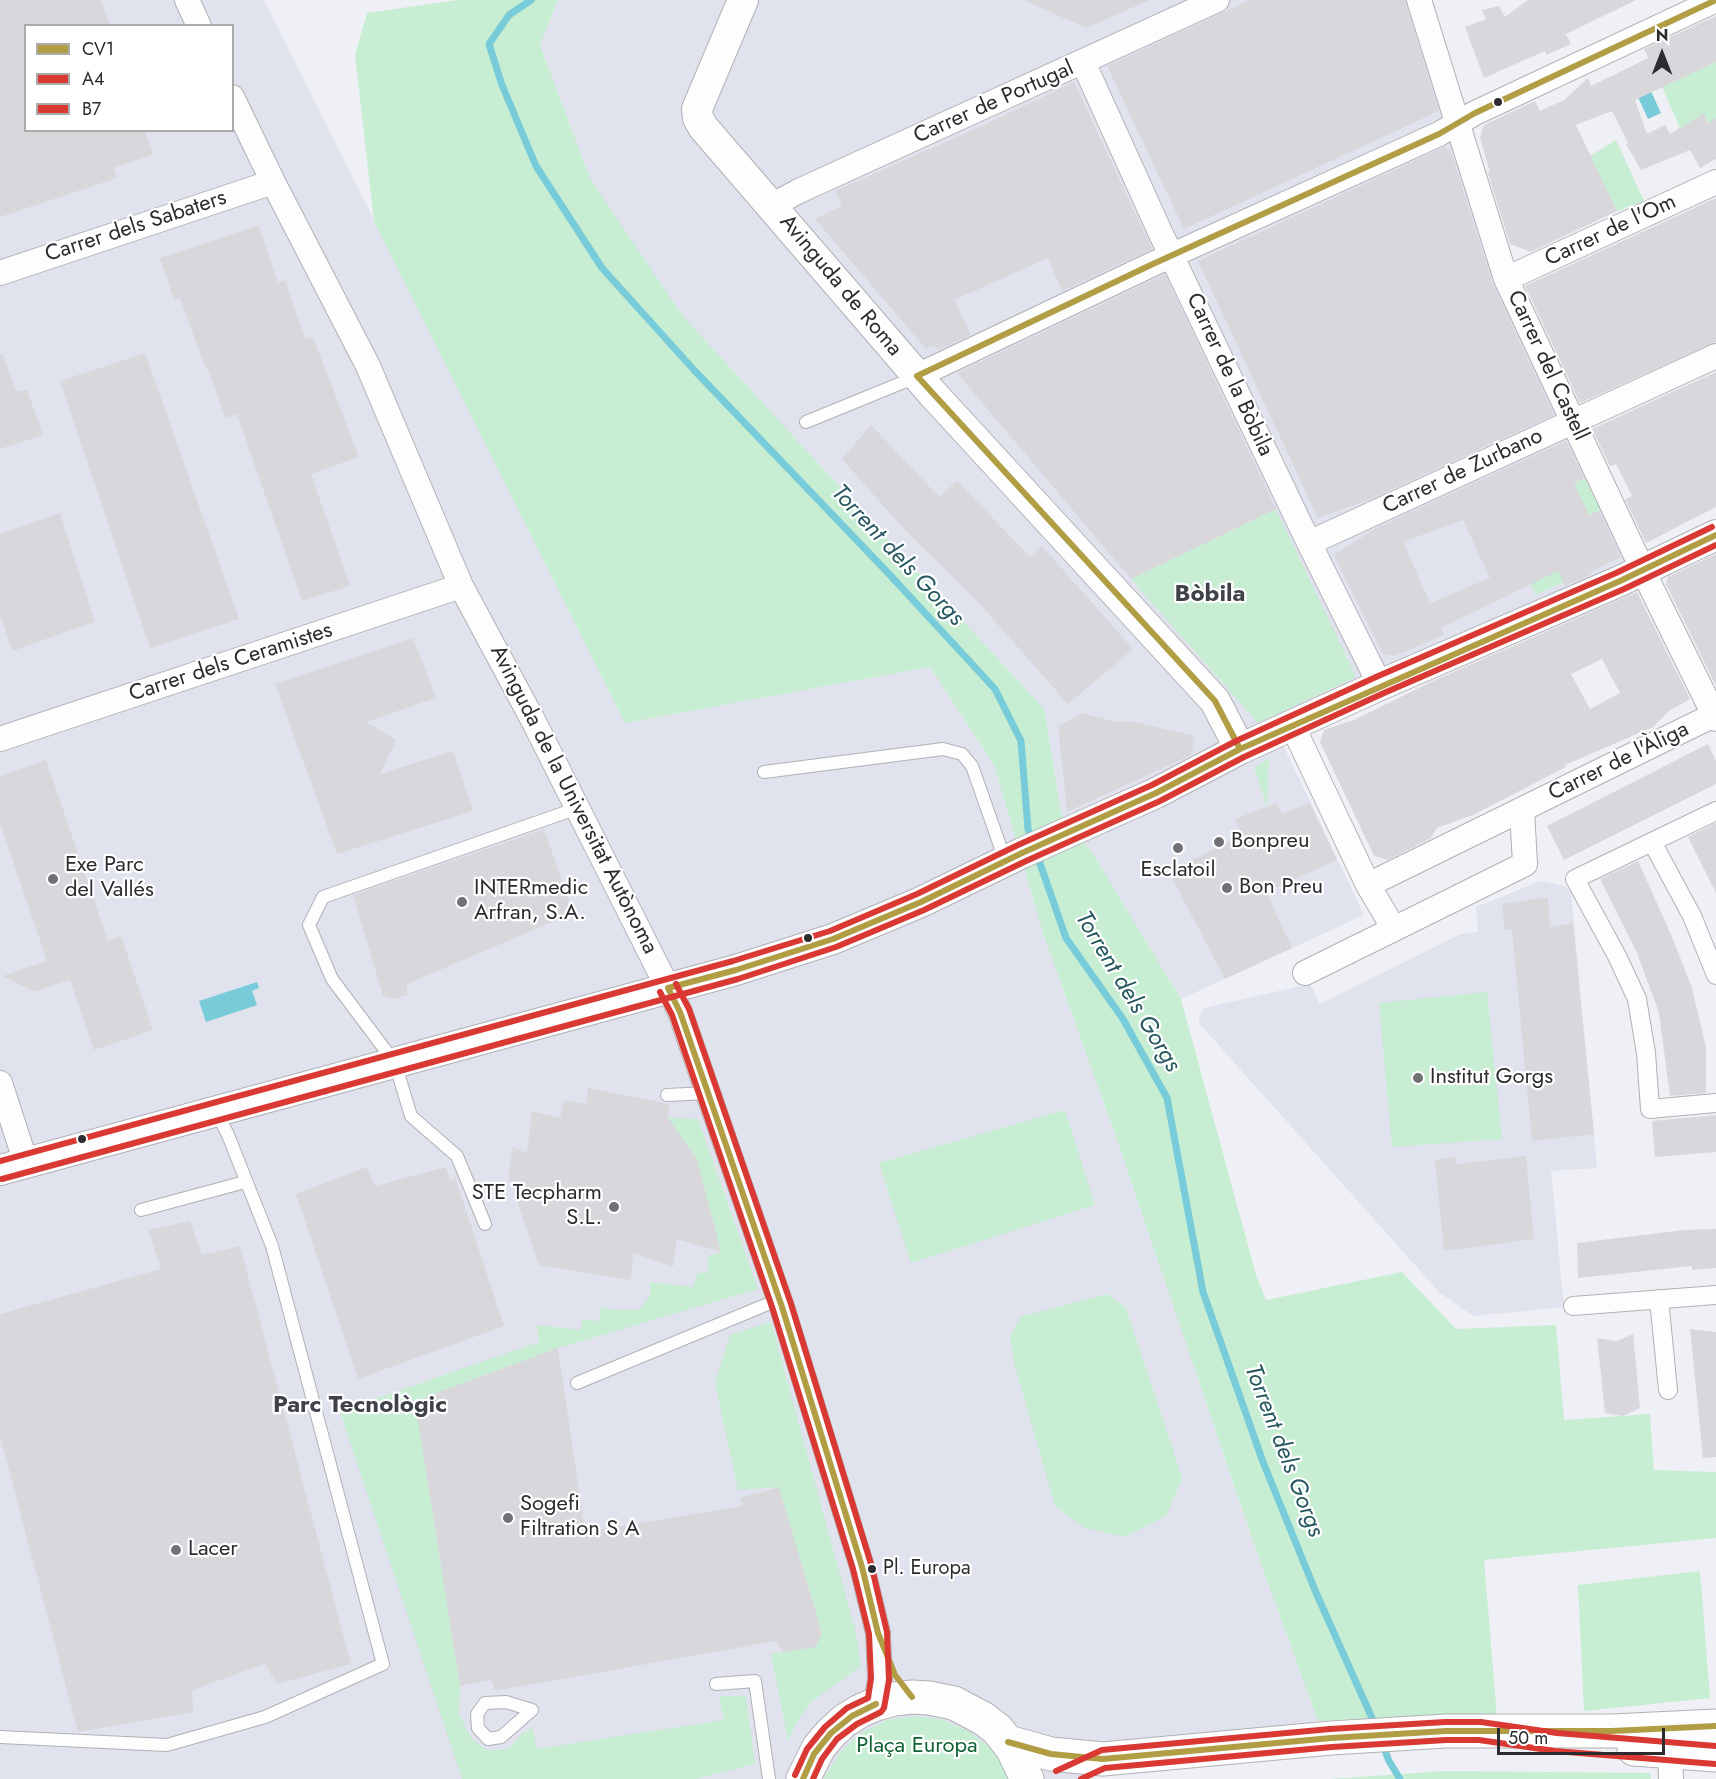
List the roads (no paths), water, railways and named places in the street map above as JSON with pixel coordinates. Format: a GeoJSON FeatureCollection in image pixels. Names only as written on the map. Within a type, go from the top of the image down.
{"type":"FeatureCollection","features":[{"type":"Feature","properties":{"kind":"main road"},"geometry":{"type":"LineString","coordinates":[[803,1779],[814,1754],[831,1733],[852,1716],[876,1704],[912,1697],[938,1699],[962,1706],[990,1724],[1008,1742],[1027,1779]]}},
{"type":"Feature","properties":{"kind":"main road"},"geometry":{"type":"LineString","coordinates":[[1008,1742],[1051,1754],[1103,1759],[1331,1737],[1480,1731],[1622,1731],[1716,1726]]}},
{"type":"Feature","properties":{"kind":"main road"},"geometry":{"type":"LineString","coordinates":[[1480,1731],[1556,1742],[1670,1765],[1716,1755]]}},
{"type":"Feature","properties":{"kind":"main road"},"geometry":{"type":"LineString","coordinates":[[1060,1779],[1103,1759]]}},
{"type":"Feature","properties":{"kind":"street"},"geometry":{"type":"LineString","coordinates":[[187,0],[198,24]]}},
{"type":"Feature","properties":{"kind":"street","name":"Avinguda de Roma"},"geometry":{"type":"LineString","coordinates":[[743,0],[697,109],[698,118],[703,127],[917,376],[1215,701],[1237,742]]}},
{"type":"Feature","properties":{"kind":"street","name":"Carrer de Portugal"},"geometry":{"type":"LineString","coordinates":[[771,206],[799,191],[1217,0]]}},
{"type":"Feature","properties":{"kind":"street","name":"Carrer del Castell"},"geometry":{"type":"LineString","coordinates":[[1419,0],[1506,279],[1643,570],[1715,716]]}},
{"type":"Feature","properties":{"kind":"street"},"geometry":{"type":"LineString","coordinates":[[917,376],[1172,255],[1457,125],[1475,113],[1716,0]]}},
{"type":"Feature","properties":{"kind":"street","name":"Carrer de la Bòbila"},"geometry":{"type":"LineString","coordinates":[[1083,62],[1309,543],[1380,685]]}},
{"type":"Feature","properties":{"kind":"street","name":"Avinguda de la Universitat Autònoma"},"geometry":{"type":"LineString","coordinates":[[234,101],[368,366],[461,586],[578,808],[680,1012],[780,1299],[862,1567],[878,1633],[895,1675],[912,1697]]}},
{"type":"Feature","properties":{"kind":"street","name":"Carrer dels Sabaters"},"geometry":{"type":"LineString","coordinates":[[0,273],[273,182]]}},
{"type":"Feature","properties":{"kind":"street","name":"Carrer de l'Om"},"geometry":{"type":"LineString","coordinates":[[1506,279],[1716,182]]}},
{"type":"Feature","properties":{"kind":"street","name":"Carrer de Zurbano"},"geometry":{"type":"LineString","coordinates":[[1309,543],[1716,356]]}},
{"type":"Feature","properties":{"kind":"street"},"geometry":{"type":"LineString","coordinates":[[0,1083],[13,1167],[729,972],[833,939],[921,902],[1156,793],[1237,742],[1287,728],[1643,570],[1716,535]]}},
{"type":"Feature","properties":{"kind":"street","name":"Carrer dels Ceramistes"},"geometry":{"type":"LineString","coordinates":[[0,739],[461,586]]}},
{"type":"Feature","properties":{"kind":"street","name":"Carrer de l'Àliga"},"geometry":{"type":"LineString","coordinates":[[1368,885],[1715,716]]}},
{"type":"Feature","properties":{"kind":"street"},"geometry":{"type":"LineString","coordinates":[[1287,728],[1295,731],[1368,885],[1394,929]]}},
{"type":"Feature","properties":{"kind":"street","name":"Carrer de l'Àliga"},"geometry":{"type":"LineString","coordinates":[[1305,973],[1525,864],[1522,810]]}},
{"type":"Feature","properties":{"kind":"street"},"geometry":{"type":"LineString","coordinates":[[1716,811],[1575,879],[1617,956],[1637,999],[1646,1053],[1650,1109],[1716,1102]]}},
{"type":"Feature","properties":{"kind":"street"},"geometry":{"type":"LineString","coordinates":[[1652,842],[1692,916],[1716,975]]}},
{"type":"Feature","properties":{"kind":"street"},"geometry":{"type":"LineString","coordinates":[[1573,1306],[1716,1295]]}},
{"type":"Feature","properties":{"kind":"street"},"geometry":{"type":"LineString","coordinates":[[1659,1299],[1668,1390]]}},
{"type":"Feature","properties":{"kind":"street","name":"Avinguda de la Universitat Autònoma"},"geometry":{"type":"LineString","coordinates":[[876,1704],[880,1679],[878,1633]]}},
{"type":"Feature","properties":{"kind":"lane"},"geometry":{"type":"LineString","coordinates":[[807,422],[917,376]]}},
{"type":"Feature","properties":{"kind":"lane"},"geometry":{"type":"LineString","coordinates":[[764,772],[943,749],[962,754],[972,766],[1014,857]]}},
{"type":"Feature","properties":{"kind":"lane"},"geometry":{"type":"LineString","coordinates":[[485,1224],[457,1155],[411,1116],[395,1063],[332,979],[309,925],[322,897],[578,808]]}},
{"type":"Feature","properties":{"kind":"lane"},"geometry":{"type":"LineString","coordinates":[[667,1095],[708,1093]]}},
{"type":"Feature","properties":{"kind":"lane"},"geometry":{"type":"LineString","coordinates":[[0,1737],[167,1745],[265,1717],[383,1664],[272,1246],[228,1135],[216,1112]]}},
{"type":"Feature","properties":{"kind":"lane"},"geometry":{"type":"LineString","coordinates":[[141,1210],[245,1182]]}},
{"type":"Feature","properties":{"kind":"lane"},"geometry":{"type":"LineString","coordinates":[[577,1383],[780,1299]]}},
{"type":"Feature","properties":{"kind":"lane"},"geometry":{"type":"LineString","coordinates":[[716,1684],[755,1681],[769,1779]]}},
{"type":"Feature","properties":{"kind":"water"},"geometry":{"type":"Polygon","coordinates":[[[1650,89],[1661,113],[1648,119],[1637,95],[1650,89]]]}},
{"type":"Feature","properties":{"kind":"water"},"geometry":{"type":"Polygon","coordinates":[[[257,982],[259,988],[252,991],[257,1005],[206,1022],[199,1001],[257,982]]]}},
{"type":"Feature","properties":{"kind":"waterway","name":"Torrent dels Gorgs"},"geometry":{"type":"LineString","coordinates":[[531,0],[509,15],[489,44],[502,85],[536,166],[602,268],[694,370],[890,575],[995,689],[1021,741],[1028,829],[1032,842]]}},
{"type":"Feature","properties":{"kind":"waterway","name":"Torrent dels Gorgs"},"geometry":{"type":"LineString","coordinates":[[1037,855],[1066,938],[1123,1019],[1167,1098],[1203,1292],[1263,1462],[1317,1595],[1376,1727]]}},
{"type":"Feature","properties":{"kind":"waterway","name":"Torrent dels Gorgs"},"geometry":{"type":"LineString","coordinates":[[1382,1743],[1400,1779]]}},
{"type":"Feature","properties":{"kind":"place","name":"Bonpreu"},"geometry":{"type":"Point","coordinates":[1219,842]}},
{"type":"Feature","properties":{"kind":"place","name":"Esclatoil"},"geometry":{"type":"Point","coordinates":[1178,848]}},
{"type":"Feature","properties":{"kind":"place","name":"Exe Parc del Vallés"},"geometry":{"type":"Point","coordinates":[53,879]}},
{"type":"Feature","properties":{"kind":"place","name":"Bon Preu"},"geometry":{"type":"Point","coordinates":[1227,888]}},
{"type":"Feature","properties":{"kind":"place","name":"INTERmedic Arfran, S.A."},"geometry":{"type":"Point","coordinates":[462,902]}},
{"type":"Feature","properties":{"kind":"place","name":"Institut Gorgs"},"geometry":{"type":"Point","coordinates":[1418,1078]}},
{"type":"Feature","properties":{"kind":"place","name":"STE Tecpharm S.L."},"geometry":{"type":"Point","coordinates":[614,1207]}},
{"type":"Feature","properties":{"kind":"place","name":"Sogefi Filtration S A"},"geometry":{"type":"Point","coordinates":[508,1518]}},
{"type":"Feature","properties":{"kind":"place","name":"Lacer"},"geometry":{"type":"Point","coordinates":[176,1550]}},
{"type":"Feature","properties":{"kind":"place","name":"Pl. Europa"},"geometry":{"type":"Point","coordinates":[872,1569]}},
{"type":"Feature","properties":{"kind":"district","name":"Bòbila"},"geometry":{"type":"Point","coordinates":[1210,595]}},
{"type":"Feature","properties":{"kind":"district","name":"Parc Tecnològic"},"geometry":{"type":"Point","coordinates":[360,1406]}},
{"type":"Feature","properties":{"kind":"park label","name":"Plaça Europa"},"geometry":{"type":"Point","coordinates":[917,1747]}}]}
